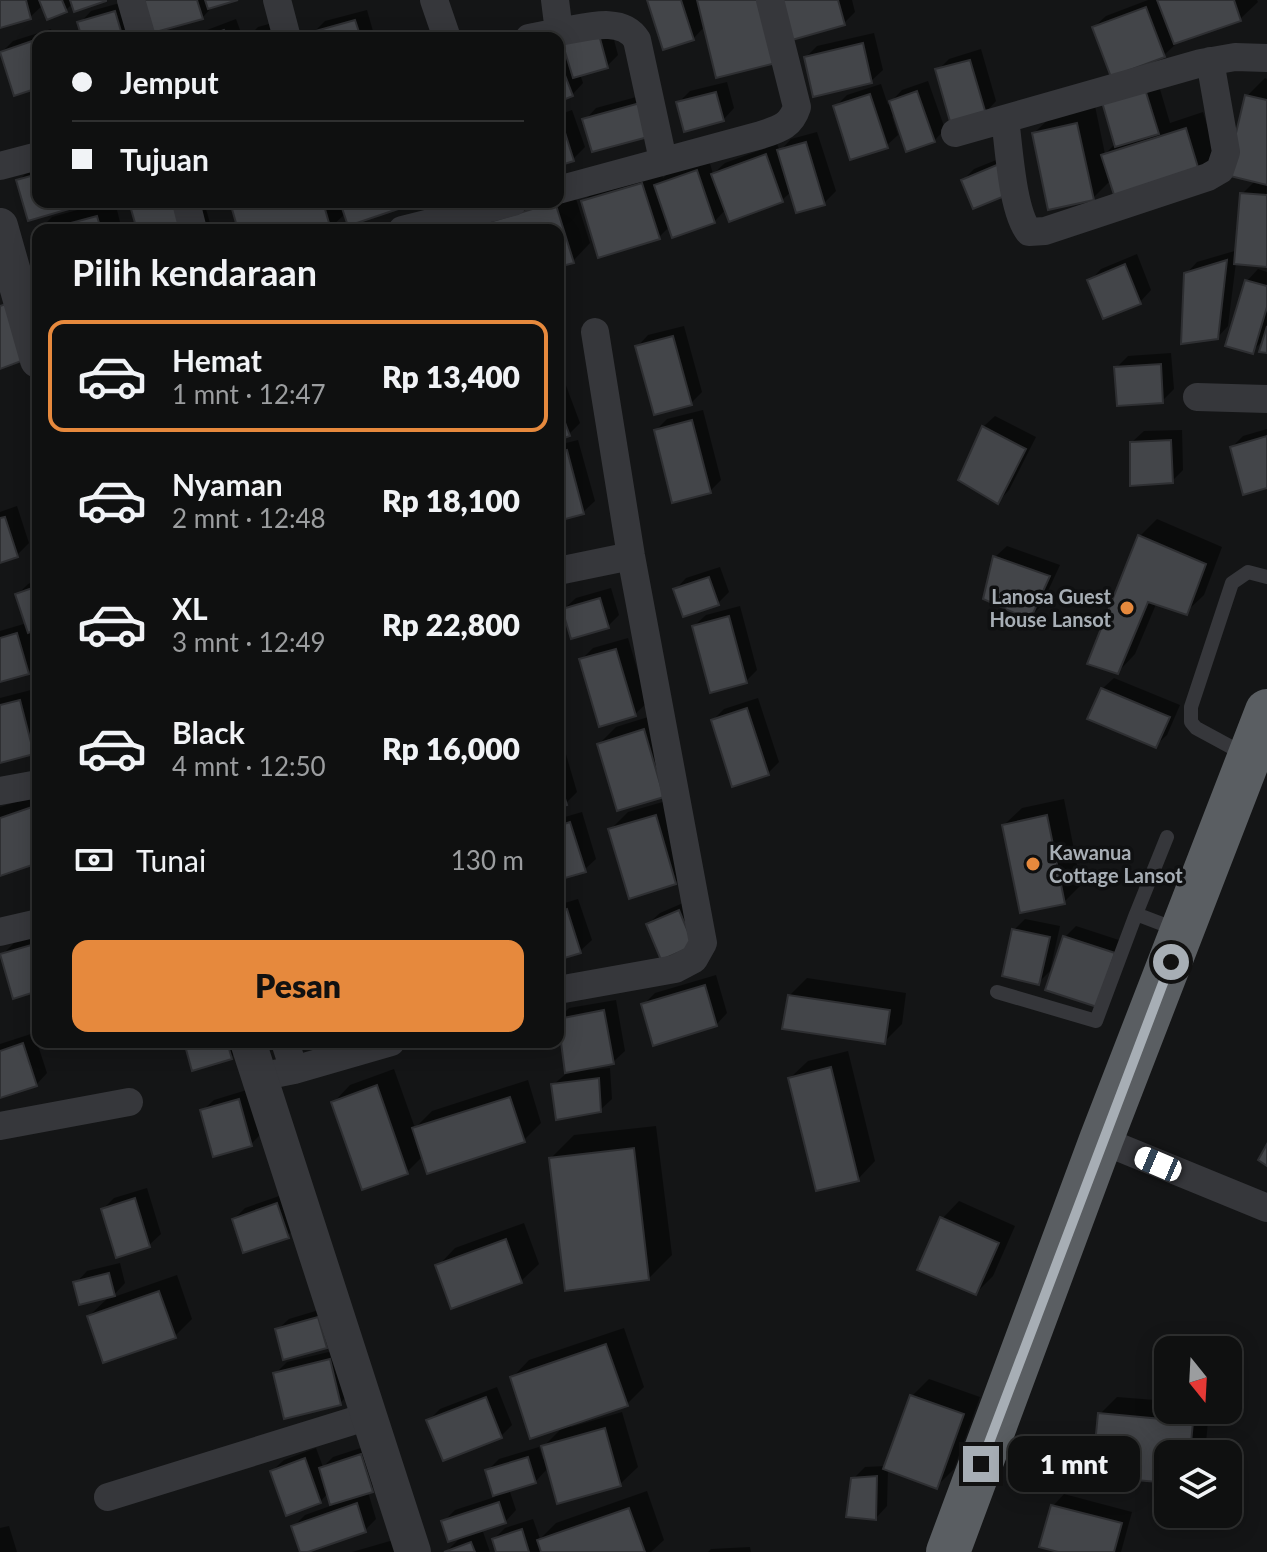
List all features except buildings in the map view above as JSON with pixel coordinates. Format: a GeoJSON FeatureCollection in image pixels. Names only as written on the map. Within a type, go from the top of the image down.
{"type":"FeatureCollection","features":[{"type":"Feature","properties":{"kind":"highway"},"geometry":{"type":"LineString","coordinates":[[948,1552],[1182,932],[1258,760],[1267,711]]}},
{"type":"Feature","properties":{"kind":"street"},"geometry":{"type":"LineString","coordinates":[[131,0],[140,32]]}},
{"type":"Feature","properties":{"kind":"street"},"geometry":{"type":"LineString","coordinates":[[277,0],[285,32]]}},
{"type":"Feature","properties":{"kind":"street"},"geometry":{"type":"LineString","coordinates":[[434,0],[445,32]]}},
{"type":"Feature","properties":{"kind":"street"},"geometry":{"type":"LineString","coordinates":[[555,0],[559,32],[615,26],[632,32],[637,40],[663,160]]}},
{"type":"Feature","properties":{"kind":"street"},"geometry":{"type":"LineString","coordinates":[[564,188],[761,135],[793,120],[797,107],[770,0]]}},
{"type":"Feature","properties":{"kind":"street"},"geometry":{"type":"LineString","coordinates":[[955,133],[1210,61],[1235,57],[1267,58]]}},
{"type":"Feature","properties":{"kind":"street"},"geometry":{"type":"LineString","coordinates":[[1005,119],[1018,209],[1024,226],[1029,232],[1045,231],[1208,177],[1220,170],[1226,152],[1210,61]]}},
{"type":"Feature","properties":{"kind":"street"},"geometry":{"type":"LineString","coordinates":[[0,166],[32,158]]}},
{"type":"Feature","properties":{"kind":"street"},"geometry":{"type":"LineString","coordinates":[[418,224],[456,210]]}},
{"type":"Feature","properties":{"kind":"street"},"geometry":{"type":"LineString","coordinates":[[0,226],[32,339]]}},
{"type":"Feature","properties":{"kind":"street"},"geometry":{"type":"LineString","coordinates":[[564,989],[675,969],[694,959],[703,943],[631,556],[595,332]]}},
{"type":"Feature","properties":{"kind":"street"},"geometry":{"type":"LineString","coordinates":[[1197,397],[1267,399]]}},
{"type":"Feature","properties":{"kind":"street"},"geometry":{"type":"LineString","coordinates":[[564,570],[631,556]]}},
{"type":"Feature","properties":{"kind":"street"},"geometry":{"type":"LineString","coordinates":[[0,791],[32,785]]}},
{"type":"Feature","properties":{"kind":"street"},"geometry":{"type":"LineString","coordinates":[[0,932],[32,924]]}},
{"type":"Feature","properties":{"kind":"street"},"geometry":{"type":"LineString","coordinates":[[250,1048],[413,1552]]}},
{"type":"Feature","properties":{"kind":"street"},"geometry":{"type":"LineString","coordinates":[[287,1048],[294,1070]]}},
{"type":"Feature","properties":{"kind":"street"},"geometry":{"type":"LineString","coordinates":[[259,1077],[370,1048]]}},
{"type":"Feature","properties":{"kind":"street"},"geometry":{"type":"LineString","coordinates":[[0,1126],[129,1102]]}},
{"type":"Feature","properties":{"kind":"street"},"geometry":{"type":"LineString","coordinates":[[1101,1140],[1267,1208]]}},
{"type":"Feature","properties":{"kind":"street"},"geometry":{"type":"LineString","coordinates":[[108,1497],[369,1416]]}},
{"type":"Feature","properties":{"kind":"lane"},"geometry":{"type":"LineString","coordinates":[[1258,760],[1202,733],[1191,722],[1190,714],[1232,583],[1248,572],[1267,577]]}},
{"type":"Feature","properties":{"kind":"lane"},"geometry":{"type":"LineString","coordinates":[[997,992],[1096,1021],[1167,837]]}},
{"type":"Feature","properties":{"kind":"lane"},"geometry":{"type":"LineString","coordinates":[[1136,914],[1182,932]]}},
{"type":"Feature","properties":{"kind":"place","name":"Lanosa Guest House Lansot"},"geometry":{"type":"Point","coordinates":[1127,608]}},
{"type":"Feature","properties":{"kind":"place","name":"Kawanua Cottage Lansot"},"geometry":{"type":"Point","coordinates":[1033,864]}},
{"type":"Feature","properties":{"kind":"route"},"geometry":{"type":"LineString","coordinates":[[981,1464],[1101,1140],[1171,962]]}}]}
